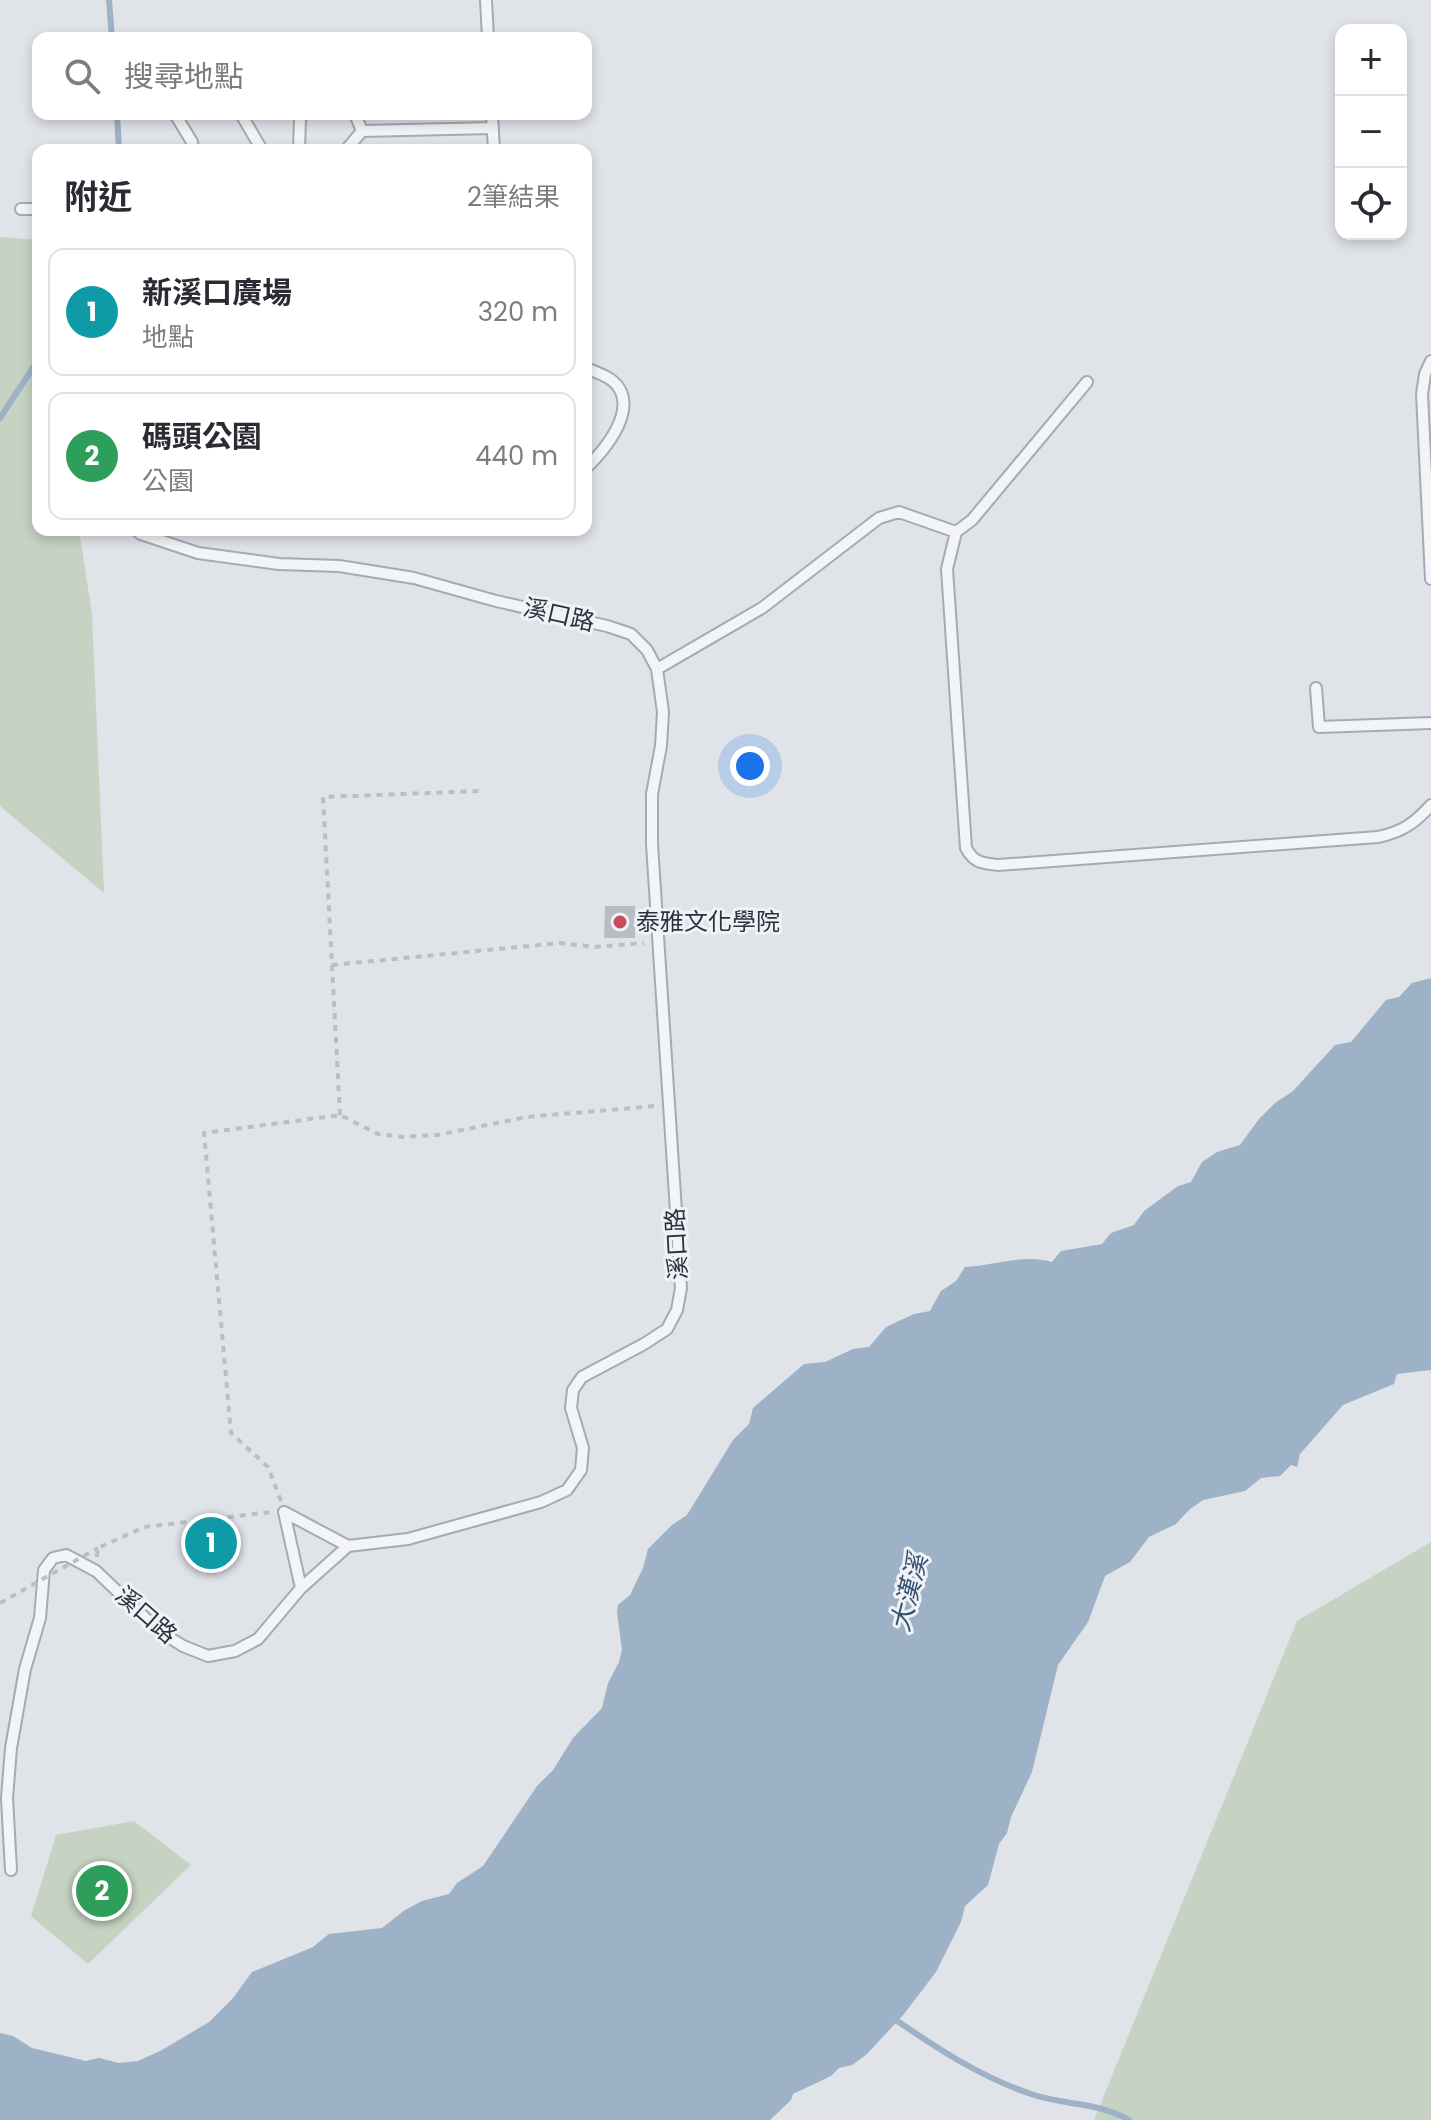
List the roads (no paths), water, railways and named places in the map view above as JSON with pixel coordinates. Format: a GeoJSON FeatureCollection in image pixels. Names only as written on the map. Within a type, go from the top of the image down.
{"type":"FeatureCollection","features":[{"type":"Feature","properties":{"kind":"lane"},"geometry":{"type":"LineString","coordinates":[[486,0],[488,32]]}},
{"type":"Feature","properties":{"kind":"lane"},"geometry":{"type":"LineString","coordinates":[[179,120],[192,144]]}},
{"type":"Feature","properties":{"kind":"lane"},"geometry":{"type":"LineString","coordinates":[[244,120],[258,144]]}},
{"type":"Feature","properties":{"kind":"lane"},"geometry":{"type":"LineString","coordinates":[[299,144],[300,120]]}},
{"type":"Feature","properties":{"kind":"lane"},"geometry":{"type":"LineString","coordinates":[[357,120],[362,131]]}},
{"type":"Feature","properties":{"kind":"lane"},"geometry":{"type":"LineString","coordinates":[[492,120],[494,144]]}},
{"type":"Feature","properties":{"kind":"lane"},"geometry":{"type":"LineString","coordinates":[[351,144],[362,131],[493,128]]}},
{"type":"Feature","properties":{"kind":"lane"},"geometry":{"type":"LineString","coordinates":[[21,209],[32,209]]}},
{"type":"Feature","properties":{"kind":"lane"},"geometry":{"type":"LineString","coordinates":[[1431,361],[1422,394],[1431,579]]}},
{"type":"Feature","properties":{"kind":"lane"},"geometry":{"type":"LineString","coordinates":[[592,371],[607,377],[619,389],[623,403],[618,427],[592,460]]}},
{"type":"Feature","properties":{"kind":"lane"},"geometry":{"type":"LineString","coordinates":[[1087,382],[972,520],[956,532],[947,569],[966,848],[971,858],[980,863],[998,865],[1378,837],[1400,832],[1419,819],[1431,805]]}},
{"type":"Feature","properties":{"kind":"lane"},"geometry":{"type":"LineString","coordinates":[[657,669],[762,608],[879,518],[899,512],[956,532]]}},
{"type":"Feature","properties":{"kind":"lane","name":"溪口路"},"geometry":{"type":"LineString","coordinates":[[11,1870],[7,1798],[11,1748],[25,1669],[40,1618],[44,1570],[53,1558],[66,1555],[96,1571],[159,1631],[183,1646],[208,1656],[235,1651],[258,1639],[301,1588],[348,1546],[408,1539],[541,1502],[567,1490],[581,1470],[583,1448],[571,1408],[573,1390],[582,1377],[667,1329],[677,1310],[681,1288],[652,832],[652,794],[661,746],[663,712],[657,669],[647,650],[631,634],[607,626],[496,601],[414,578],[339,566],[279,564],[198,553],[147,536]]}},
{"type":"Feature","properties":{"kind":"lane"},"geometry":{"type":"LineString","coordinates":[[1316,688],[1319,727],[1431,723]]}},
{"type":"Feature","properties":{"kind":"lane"},"geometry":{"type":"LineString","coordinates":[[301,1588],[284,1512],[348,1546]]}},
{"type":"Feature","properties":{"kind":"water","name":"大漢溪"},"geometry":{"type":"Polygon","coordinates":[[[1431,978],[1431,1370],[1397,1374],[1394,1384],[1343,1405],[1300,1454],[1297,1467],[1291,1465],[1280,1476],[1261,1478],[1245,1491],[1203,1500],[1176,1524],[1149,1537],[1130,1562],[1105,1576],[1088,1622],[1058,1665],[1032,1772],[1007,1833],[999,1844],[988,1885],[965,1906],[961,1922],[936,1972],[904,2014],[866,2055],[793,2094],[791,2100],[770,2120],[0,2120],[0,2033],[13,2036],[32,2048],[86,2061],[99,2058],[119,2063],[138,2061],[209,2022],[233,1998],[252,1972],[313,1947],[329,1934],[382,1928],[422,1901],[449,1894],[457,1883],[483,1866],[573,1738],[602,1708],[608,1683],[622,1650],[618,1605],[630,1595],[648,1549],[687,1515],[733,1440],[749,1424],[753,1408],[804,1364],[825,1362],[853,1349],[869,1347],[886,1327],[914,1314],[930,1311],[941,1291],[956,1281],[965,1267],[1019,1260],[1052,1262],[1061,1251],[1102,1244],[1111,1233],[1134,1225],[1144,1211],[1178,1186],[1191,1182],[1202,1162],[1217,1152],[1240,1145],[1259,1119],[1293,1091],[1335,1045],[1351,1042],[1386,1000],[1399,997],[1412,983],[1431,978]]]}},
{"type":"Feature","properties":{"kind":"waterway"},"geometry":{"type":"LineString","coordinates":[[109,0],[112,32]]}},
{"type":"Feature","properties":{"kind":"waterway"},"geometry":{"type":"LineString","coordinates":[[117,120],[119,144]]}},
{"type":"Feature","properties":{"kind":"waterway"},"geometry":{"type":"LineString","coordinates":[[0,418],[32,369]]}},
{"type":"Feature","properties":{"kind":"waterway"},"geometry":{"type":"LineString","coordinates":[[893,2018],[944,2052],[996,2080],[1034,2095],[1107,2110],[1129,2120]]}},
{"type":"Feature","properties":{"kind":"place","name":"泰雅文化學院"},"geometry":{"type":"Point","coordinates":[620,922]}},
{"type":"Feature","properties":{"kind":"place","name":"新溪口廣場"},"geometry":{"type":"Point","coordinates":[211,1543]}},
{"type":"Feature","properties":{"kind":"place","name":"碼頭公園"},"geometry":{"type":"Point","coordinates":[102,1891]}}]}
